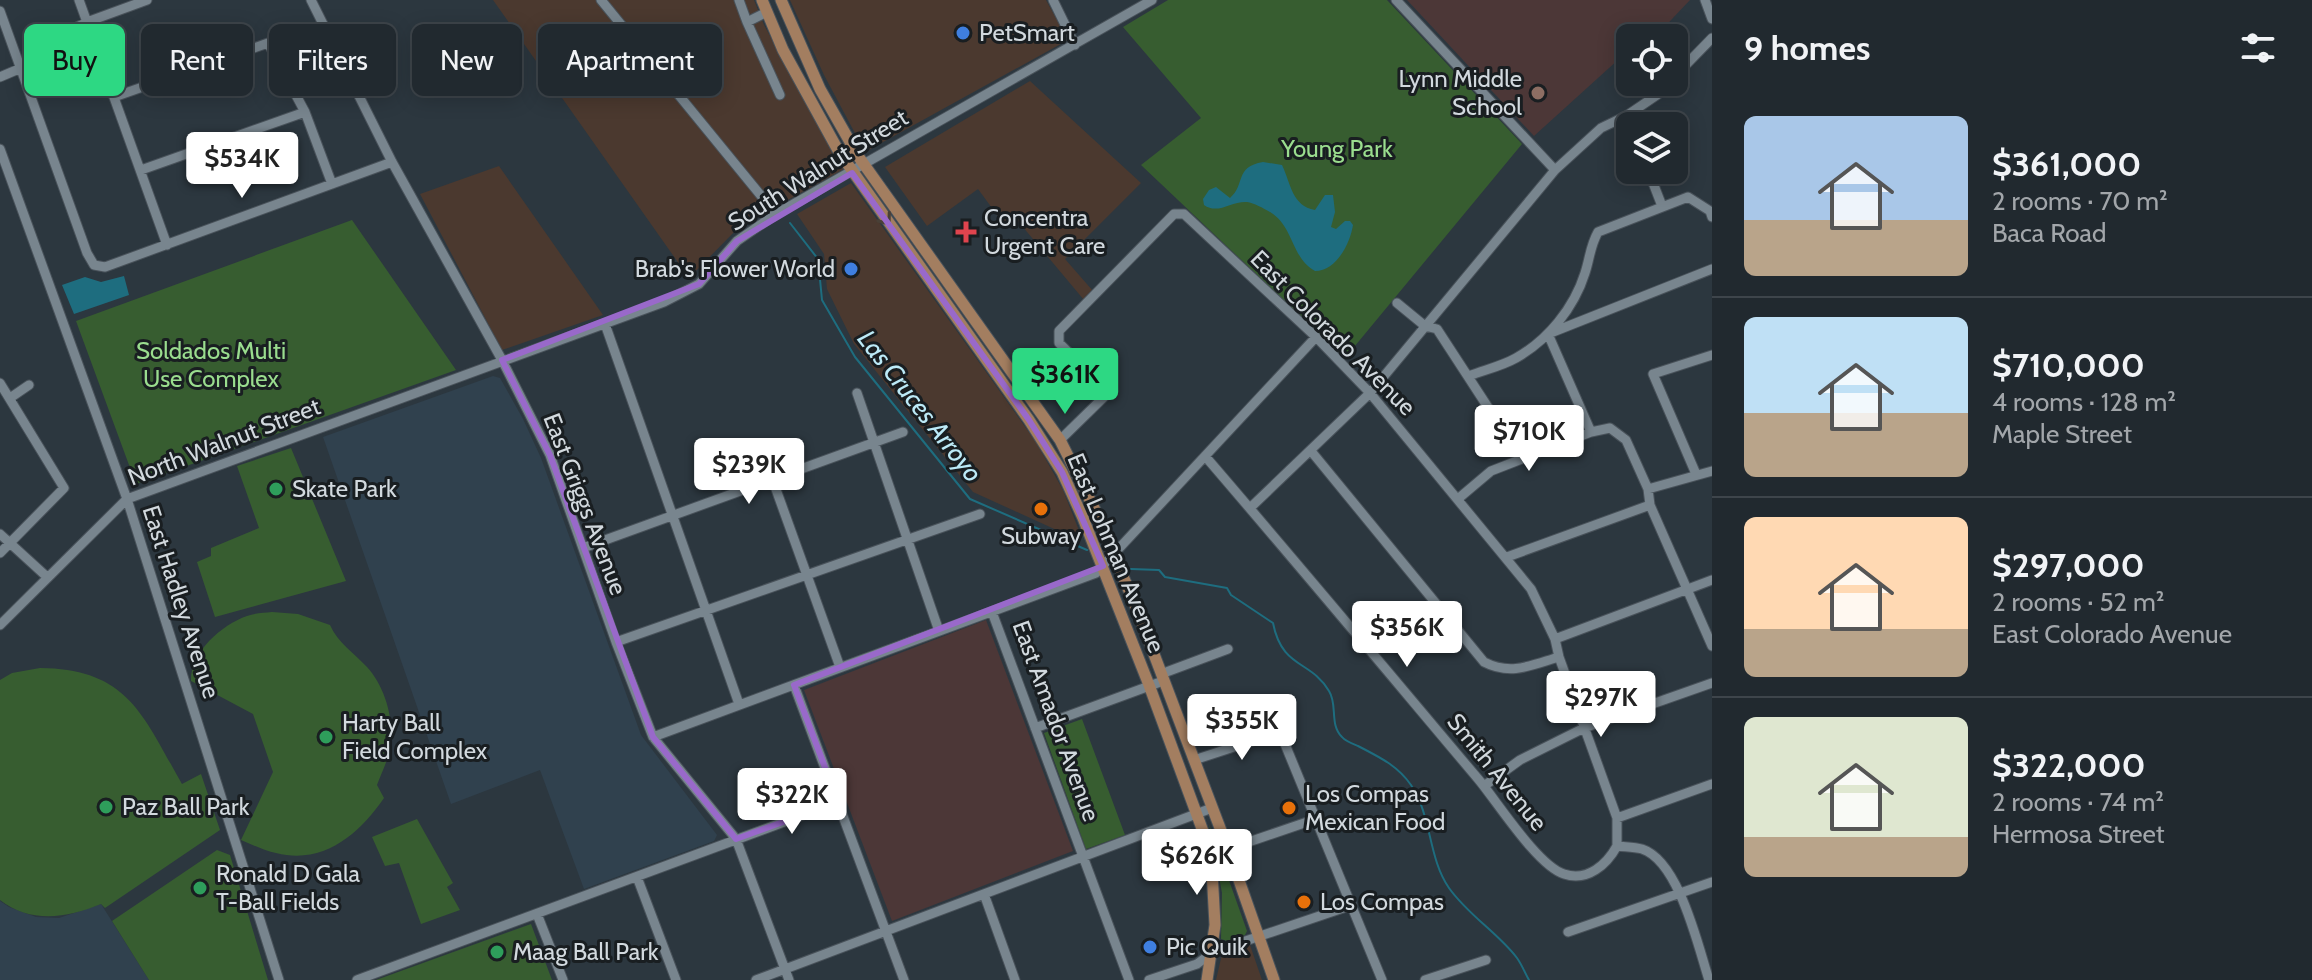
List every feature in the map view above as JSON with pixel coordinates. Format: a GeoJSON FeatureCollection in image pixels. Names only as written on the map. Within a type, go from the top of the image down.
{"type":"FeatureCollection","features":[{"type":"Feature","properties":{"kind":"main road"},"geometry":{"type":"LineString","coordinates":[[765,6],[782,3]]}},
{"type":"Feature","properties":{"kind":"main road","name":"East Lohman Avenue"},"geometry":{"type":"LineString","coordinates":[[782,3],[820,89],[864,166],[1060,440],[1096,512],[1138,612],[1274,980]]}},
{"type":"Feature","properties":{"kind":"main road","name":"East Lohman Avenue"},"geometry":{"type":"LineString","coordinates":[[765,6],[783,50],[852,173],[1062,472],[1198,814]]}},
{"type":"Feature","properties":{"kind":"main road"},"geometry":{"type":"LineString","coordinates":[[808,97],[820,89]]}},
{"type":"Feature","properties":{"kind":"main road"},"geometry":{"type":"LineString","coordinates":[[1198,814],[1211,853],[1215,897],[1213,952],[1207,980]]}},
{"type":"Feature","properties":{"kind":"street"},"geometry":{"type":"LineString","coordinates":[[79,0],[167,245]]}},
{"type":"Feature","properties":{"kind":"street"},"geometry":{"type":"LineString","coordinates":[[0,77],[47,57],[63,34],[147,0]]}},
{"type":"Feature","properties":{"kind":"street","name":"East Griggs Avenue"},"geometry":{"type":"LineString","coordinates":[[311,0],[392,162],[502,360],[550,455],[653,737],[736,839],[787,975]]}},
{"type":"Feature","properties":{"kind":"street"},"geometry":{"type":"LineString","coordinates":[[601,0],[776,214]]}},
{"type":"Feature","properties":{"kind":"street"},"geometry":{"type":"LineString","coordinates":[[739,0],[780,95]]}},
{"type":"Feature","properties":{"kind":"street"},"geometry":{"type":"LineString","coordinates":[[1053,0],[1075,45]]}},
{"type":"Feature","properties":{"kind":"street","name":"South Walnut Street"},"geometry":{"type":"LineString","coordinates":[[502,360],[664,302],[699,284],[737,241],[776,214],[1152,0]]}},
{"type":"Feature","properties":{"kind":"street"},"geometry":{"type":"LineString","coordinates":[[1396,0],[1555,170]]}},
{"type":"Feature","properties":{"kind":"street"},"geometry":{"type":"LineString","coordinates":[[1705,0],[1711,15]]}},
{"type":"Feature","properties":{"kind":"street"},"geometry":{"type":"LineString","coordinates":[[747,22],[765,6]]}},
{"type":"Feature","properties":{"kind":"street"},"geometry":{"type":"LineString","coordinates":[[0,11],[94,265],[105,267],[392,162]]}},
{"type":"Feature","properties":{"kind":"street"},"geometry":{"type":"LineString","coordinates":[[1688,63],[1712,38]]}},
{"type":"Feature","properties":{"kind":"street"},"geometry":{"type":"LineString","coordinates":[[114,97],[268,43],[305,112],[332,184]]}},
{"type":"Feature","properties":{"kind":"street"},"geometry":{"type":"LineString","coordinates":[[1638,112],[1656,96]]}},
{"type":"Feature","properties":{"kind":"street"},"geometry":{"type":"LineString","coordinates":[[141,170],[305,112]]}},
{"type":"Feature","properties":{"kind":"street"},"geometry":{"type":"LineString","coordinates":[[1250,508],[1370,393],[1555,170],[1601,128],[1616,124]]}},
{"type":"Feature","properties":{"kind":"street","name":"East Hadley Avenue"},"geometry":{"type":"LineString","coordinates":[[0,149],[127,499],[279,980]]}},
{"type":"Feature","properties":{"kind":"street"},"geometry":{"type":"LineString","coordinates":[[1653,184],[1662,206]]}},
{"type":"Feature","properties":{"kind":"street"},"geometry":{"type":"LineString","coordinates":[[1469,376],[1515,359],[1548,334],[1569,307],[1585,273],[1591,245],[1598,232],[1688,197],[1710,211],[1712,217]]}},
{"type":"Feature","properties":{"kind":"street","name":"East Colorado Avenue"},"geometry":{"type":"LineString","coordinates":[[1060,440],[1106,395],[1107,390],[1059,343],[1059,331],[1174,214],[1184,214],[1316,337],[1370,393],[1531,589],[1555,639],[1617,818],[1617,846]]}},
{"type":"Feature","properties":{"kind":"street"},"geometry":{"type":"LineString","coordinates":[[1548,334],[1712,269]]}},
{"type":"Feature","properties":{"kind":"street"},"geometry":{"type":"LineString","coordinates":[[1397,303],[1425,326],[1437,329],[1521,458]]}},
{"type":"Feature","properties":{"kind":"street"},"geometry":{"type":"LineString","coordinates":[[605,324],[739,704]]}},
{"type":"Feature","properties":{"kind":"street"},"geometry":{"type":"LineString","coordinates":[[1548,334],[1591,432]]}},
{"type":"Feature","properties":{"kind":"street"},"geometry":{"type":"LineString","coordinates":[[653,737],[992,612],[1099,569],[1316,337]]}},
{"type":"Feature","properties":{"kind":"street"},"geometry":{"type":"LineString","coordinates":[[1696,474],[1653,374],[1712,355]]}},
{"type":"Feature","properties":{"kind":"street","name":"North Walnut Street"},"geometry":{"type":"LineString","coordinates":[[0,625],[127,499],[502,360]]}},
{"type":"Feature","properties":{"kind":"street"},"geometry":{"type":"LineString","coordinates":[[0,383],[64,488],[0,553]]}},
{"type":"Feature","properties":{"kind":"street"},"geometry":{"type":"LineString","coordinates":[[10,398],[29,385]]}},
{"type":"Feature","properties":{"kind":"street"},"geometry":{"type":"LineString","coordinates":[[857,393],[872,444],[939,631]]}},
{"type":"Feature","properties":{"kind":"street"},"geometry":{"type":"LineString","coordinates":[[1459,498],[1491,471],[1591,432],[1610,428],[1626,440],[1648,489],[1650,505],[1712,646]]}},
{"type":"Feature","properties":{"kind":"street"},"geometry":{"type":"LineString","coordinates":[[583,548],[903,432]]}},
{"type":"Feature","properties":{"kind":"street"},"geometry":{"type":"LineString","coordinates":[[1311,451],[1484,662],[1499,670],[1517,670],[1559,657]]}},
{"type":"Feature","properties":{"kind":"street","name":"Smith Avenue"},"geometry":{"type":"LineString","coordinates":[[1205,456],[1484,786],[1546,864],[1566,875],[1589,873],[1607,864],[1617,846]]}},
{"type":"Feature","properties":{"kind":"street"},"geometry":{"type":"LineString","coordinates":[[1648,489],[1712,471]]}},
{"type":"Feature","properties":{"kind":"street"},"geometry":{"type":"LineString","coordinates":[[773,481],[840,667]]}},
{"type":"Feature","properties":{"kind":"street"},"geometry":{"type":"LineString","coordinates":[[1507,557],[1650,505]]}},
{"type":"Feature","properties":{"kind":"street"},"geometry":{"type":"LineString","coordinates":[[616,642],[980,514]]}},
{"type":"Feature","properties":{"kind":"street"},"geometry":{"type":"LineString","coordinates":[[0,534],[46,576]]}},
{"type":"Feature","properties":{"kind":"street"},"geometry":{"type":"LineString","coordinates":[[1555,639],[1712,580]]}},
{"type":"Feature","properties":{"kind":"street","name":"East Amador Avenue"},"geometry":{"type":"LineString","coordinates":[[992,612],[1129,980]]}},
{"type":"Feature","properties":{"kind":"street"},"geometry":{"type":"LineString","coordinates":[[1035,728],[1149,685],[1228,649]]}},
{"type":"Feature","properties":{"kind":"street"},"geometry":{"type":"LineString","coordinates":[[1484,786],[1520,760],[1584,728],[1712,683]]}},
{"type":"Feature","properties":{"kind":"street"},"geometry":{"type":"LineString","coordinates":[[794,685],[904,980]]}},
{"type":"Feature","properties":{"kind":"street"},"geometry":{"type":"LineString","coordinates":[[1194,760],[1280,732],[1382,980]]}},
{"type":"Feature","properties":{"kind":"street"},"geometry":{"type":"LineString","coordinates":[[1617,818],[1712,784]]}},
{"type":"Feature","properties":{"kind":"street"},"geometry":{"type":"LineString","coordinates":[[357,980],[838,802]]}},
{"type":"Feature","properties":{"kind":"street"},"geometry":{"type":"LineString","coordinates":[[756,980],[787,975],[886,929],[1212,808]]}},
{"type":"Feature","properties":{"kind":"street"},"geometry":{"type":"LineString","coordinates":[[1228,849],[1316,819]]}},
{"type":"Feature","properties":{"kind":"street"},"geometry":{"type":"LineString","coordinates":[[1617,846],[1645,850],[1664,866],[1680,893],[1709,980]]}},
{"type":"Feature","properties":{"kind":"street"},"geometry":{"type":"LineString","coordinates":[[637,877],[676,980]]}},
{"type":"Feature","properties":{"kind":"street"},"geometry":{"type":"LineString","coordinates":[[1568,932],[1712,882]]}},
{"type":"Feature","properties":{"kind":"street"},"geometry":{"type":"LineString","coordinates":[[984,894],[1015,980]]}},
{"type":"Feature","properties":{"kind":"street"},"geometry":{"type":"LineString","coordinates":[[1149,980],[1197,964],[1213,952],[1259,935],[1352,905]]}},
{"type":"Feature","properties":{"kind":"street"},"geometry":{"type":"LineString","coordinates":[[537,914],[563,980]]}},
{"type":"Feature","properties":{"kind":"street"},"geometry":{"type":"LineString","coordinates":[[1425,980],[1486,960]]}},
{"type":"Feature","properties":{"kind":"highlighted area"},"geometry":{"type":"Polygon","coordinates":[[[852,173],[1029,420],[1062,472],[1103,566],[794,685],[838,802],[736,839],[653,737],[550,455],[502,360],[699,284],[737,241],[852,173]]]}},
{"type":"Feature","properties":{"kind":"shaded area"},"geometry":{"type":"Polygon","coordinates":[[[493,0],[754,0],[764,25],[844,169],[739,227],[689,278],[561,96],[722,96],[722,24],[538,24],[538,64],[522,41],[522,24],[510,24],[493,0]]]}},
{"type":"Feature","properties":{"kind":"shaded area"},"geometry":{"type":"Polygon","coordinates":[[[790,0],[1046,0],[1068,40],[865,152],[824,75],[790,0]]]}},
{"type":"Feature","properties":{"kind":"shaded area","name":"Lynn Middle School"},"geometry":{"type":"Polygon","coordinates":[[[1407,0],[1690,0],[1667,24],[1616,24],[1616,62],[1534,136],[1407,0]]]}},
{"type":"Feature","properties":{"kind":"shaded area"},"geometry":{"type":"Polygon","coordinates":[[[1030,81],[1141,183],[1065,259],[1093,291],[1084,300],[1012,214],[1003,223],[978,189],[927,226],[885,167],[1030,81]]]}},
{"type":"Feature","properties":{"kind":"shaded area"},"geometry":{"type":"Polygon","coordinates":[[[499,166],[603,315],[502,350],[420,194],[499,166]]]}},
{"type":"Feature","properties":{"kind":"shaded area"},"geometry":{"type":"Polygon","coordinates":[[[851,183],[1036,442],[1063,490],[1080,533],[1074,538],[973,492],[854,344],[827,289],[824,254],[797,214],[851,183]]]}},
{"type":"Feature","properties":{"kind":"shaded area"},"geometry":{"type":"Polygon","coordinates":[[[493,376],[500,378],[541,458],[641,735],[717,835],[714,841],[584,889],[540,770],[451,804],[323,437],[493,376]]]}},
{"type":"Feature","properties":{"kind":"shaded area"},"geometry":{"type":"Polygon","coordinates":[[[986,620],[1073,851],[892,921],[804,690],[986,620]]]}},
{"type":"Feature","properties":{"kind":"shaded area"},"geometry":{"type":"Polygon","coordinates":[[[0,901],[36,917],[59,918],[101,904],[149,980],[0,980],[0,901]]]}},
{"type":"Feature","properties":{"kind":"shaded area"},"geometry":{"type":"Polygon","coordinates":[[[1250,945],[1262,980],[1216,980],[1222,954],[1250,945]]]}},
{"type":"Feature","properties":{"kind":"green space","name":"Young Park"},"geometry":{"type":"Polygon","coordinates":[[[1168,0],[1387,0],[1522,144],[1345,358],[1141,165],[1201,118],[1123,27],[1168,0]]]}},
{"type":"Feature","properties":{"kind":"green space","name":"Soldados Multi Use Complex"},"geometry":{"type":"Polygon","coordinates":[[[352,220],[456,370],[136,484],[76,321],[352,220]]]}},
{"type":"Feature","properties":{"kind":"green space"},"geometry":{"type":"Polygon","coordinates":[[[291,448],[346,581],[215,617],[197,562],[211,556],[211,548],[259,528],[237,466],[291,448]]]}},
{"type":"Feature","properties":{"kind":"green space","name":"Harty Ball Field Complex"},"geometry":{"type":"Polygon","coordinates":[[[272,612],[298,614],[330,625],[342,643],[374,675],[390,717],[390,750],[377,785],[384,798],[363,823],[339,844],[310,855],[276,853],[241,840],[273,772],[253,714],[191,681],[201,651],[218,633],[247,616],[272,612]]]}},
{"type":"Feature","properties":{"kind":"green space","name":"Paz Ball Park"},"geometry":{"type":"Polygon","coordinates":[[[40,668],[70,670],[94,677],[114,687],[130,701],[156,737],[182,784],[201,774],[220,830],[105,908],[101,904],[75,913],[37,916],[12,908],[0,900],[0,680],[12,673],[40,668]]]}},
{"type":"Feature","properties":{"kind":"green space"},"geometry":{"type":"Polygon","coordinates":[[[1082,719],[1125,835],[1086,849],[1044,733],[1082,719]]]}},
{"type":"Feature","properties":{"kind":"green space"},"geometry":{"type":"Polygon","coordinates":[[[417,819],[453,883],[447,887],[460,910],[421,924],[399,863],[385,866],[372,837],[417,819]]]}},
{"type":"Feature","properties":{"kind":"green space"},"geometry":{"type":"Polygon","coordinates":[[[1209,824],[1247,931],[1245,935],[1227,941],[1221,939],[1222,893],[1209,824]]]}},
{"type":"Feature","properties":{"kind":"green space","name":"Ronald D Gala T-Ball Fields"},"geometry":{"type":"Polygon","coordinates":[[[217,850],[230,855],[268,980],[149,980],[112,921],[217,850]]]}},
{"type":"Feature","properties":{"kind":"green space","name":"Maag Ball Park"},"geometry":{"type":"Polygon","coordinates":[[[531,924],[552,980],[376,980],[531,924]]]}},
{"type":"Feature","properties":{"kind":"water"},"geometry":{"type":"Polygon","coordinates":[[[1254,164],[1282,165],[1293,193],[1307,208],[1315,210],[1325,195],[1333,195],[1335,212],[1331,227],[1336,229],[1345,221],[1353,225],[1341,255],[1323,270],[1315,271],[1307,265],[1284,225],[1261,207],[1247,202],[1214,209],[1204,205],[1203,199],[1209,190],[1216,187],[1230,198],[1244,172],[1254,164]]]}},
{"type":"Feature","properties":{"kind":"water"},"geometry":{"type":"Polygon","coordinates":[[[124,276],[129,295],[74,314],[62,285],[85,277],[101,282],[124,276]]]}},
{"type":"Feature","properties":{"kind":"waterway","name":"Las Cruces Arroyo"},"geometry":{"type":"LineString","coordinates":[[790,223],[818,259],[822,300],[855,357],[970,499],[1087,550]]}},
{"type":"Feature","properties":{"kind":"waterway","name":"Las Cruces Arroyo"},"geometry":{"type":"LineString","coordinates":[[1131,569],[1159,570],[1165,577],[1227,588],[1231,595],[1273,623],[1283,649],[1322,681],[1329,691],[1336,726],[1342,737],[1387,762],[1411,785],[1423,810],[1437,864],[1449,888],[1509,949],[1529,980]]}},
{"type":"Feature","properties":{"kind":"place","name":"PetSmart"},"geometry":{"type":"Point","coordinates":[963,33]}},
{"type":"Feature","properties":{"kind":"place","name":"Lynn Middle School"},"geometry":{"type":"Point","coordinates":[1538,93]}},
{"type":"Feature","properties":{"kind":"place","name":"Concentra Urgent Care"},"geometry":{"type":"Point","coordinates":[966,232]}},
{"type":"Feature","properties":{"kind":"place","name":"Brab's Flower World"},"geometry":{"type":"Point","coordinates":[851,269]}},
{"type":"Feature","properties":{"kind":"place","name":"Skate Park"},"geometry":{"type":"Point","coordinates":[276,489]}},
{"type":"Feature","properties":{"kind":"place","name":"Subway"},"geometry":{"type":"Point","coordinates":[1041,509]}},
{"type":"Feature","properties":{"kind":"place","name":"Harty Ball Field Complex"},"geometry":{"type":"Point","coordinates":[326,737]}},
{"type":"Feature","properties":{"kind":"place","name":"Paz Ball Park"},"geometry":{"type":"Point","coordinates":[106,807]}},
{"type":"Feature","properties":{"kind":"place","name":"Los Compas Mexican Food"},"geometry":{"type":"Point","coordinates":[1289,808]}},
{"type":"Feature","properties":{"kind":"place","name":"Ronald D Gala T-Ball Fields"},"geometry":{"type":"Point","coordinates":[200,888]}},
{"type":"Feature","properties":{"kind":"place","name":"Los Compas"},"geometry":{"type":"Point","coordinates":[1304,902]}},
{"type":"Feature","properties":{"kind":"place","name":"Pic Quik"},"geometry":{"type":"Point","coordinates":[1150,947]}},
{"type":"Feature","properties":{"kind":"place","name":"Maag Ball Park"},"geometry":{"type":"Point","coordinates":[497,952]}}]}
